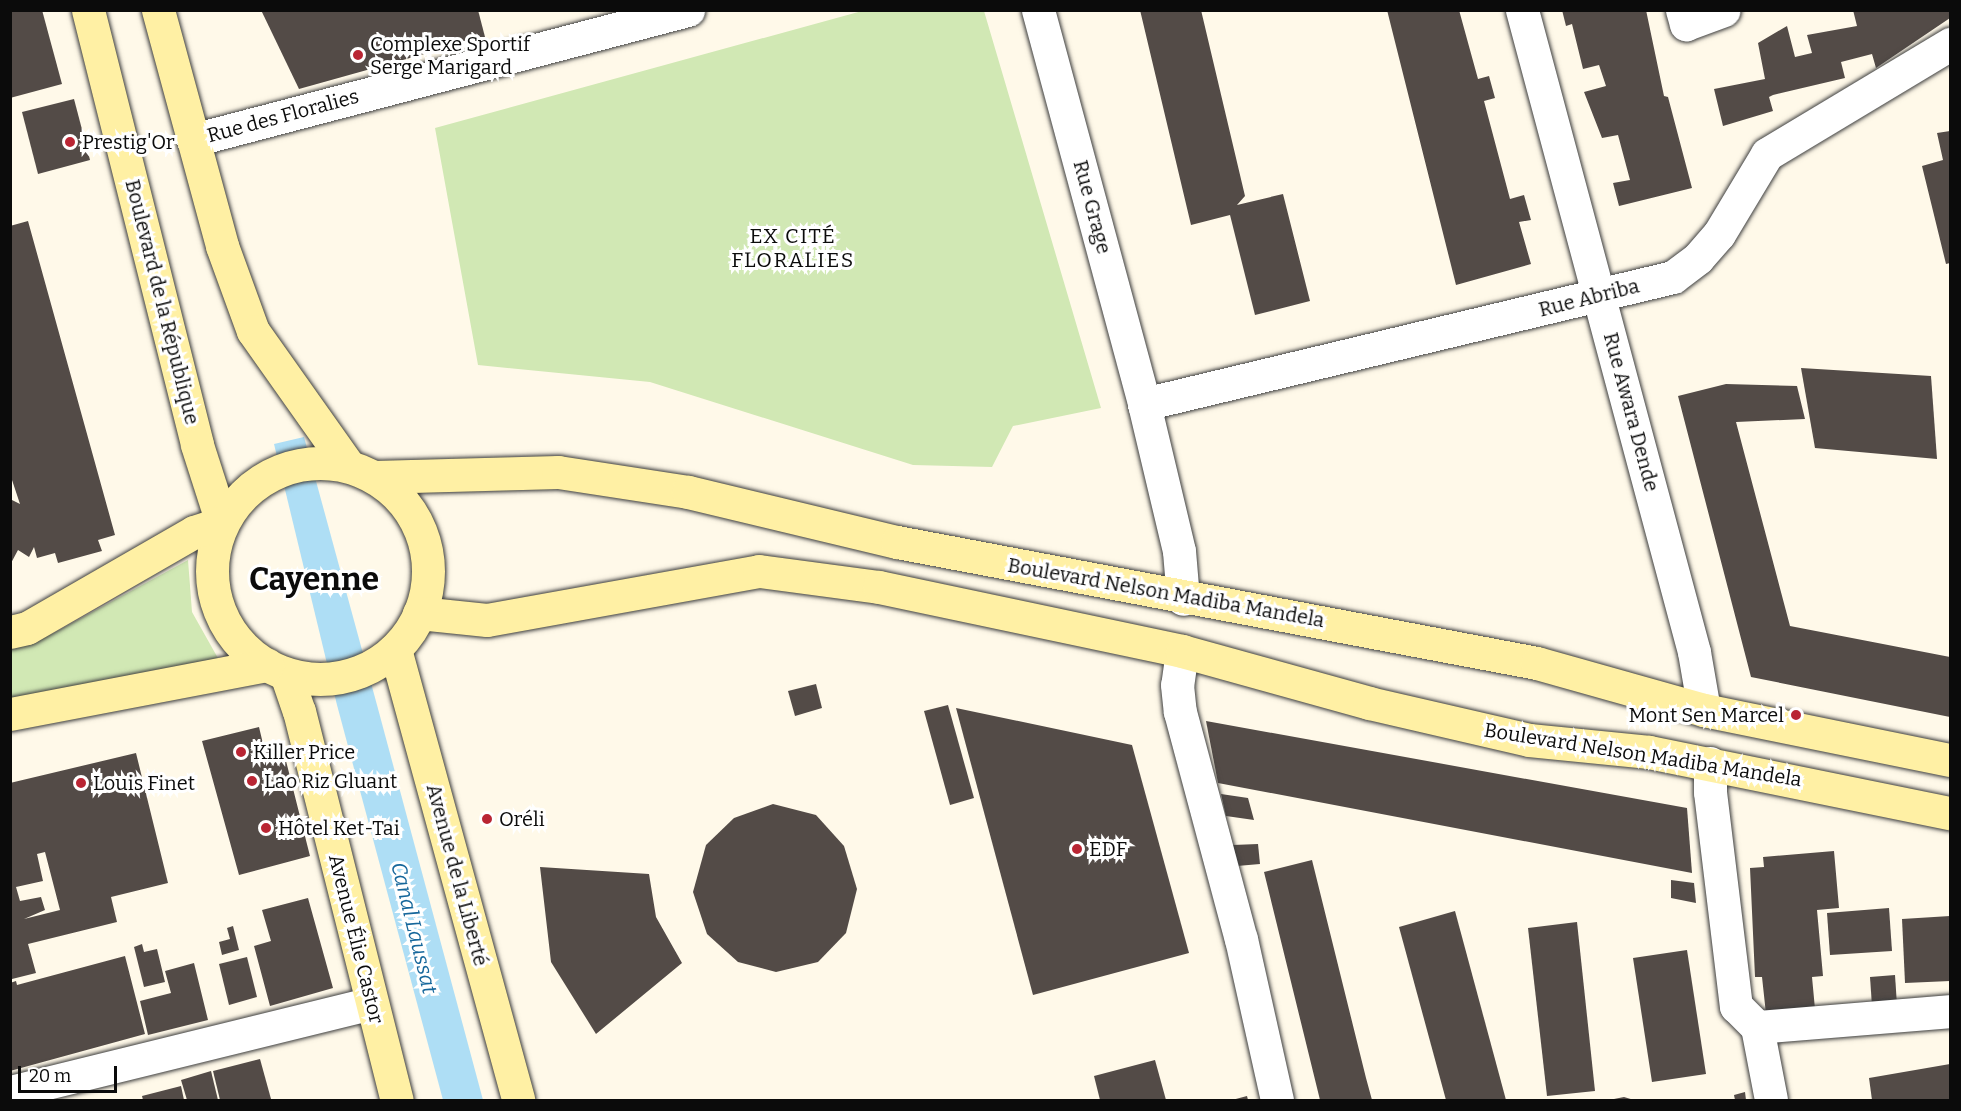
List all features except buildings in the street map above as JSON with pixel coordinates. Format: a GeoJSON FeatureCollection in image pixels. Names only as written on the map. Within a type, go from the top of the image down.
{"type":"FeatureCollection","features":[{"type":"Feature","properties":{"kind":"main road","name":"Boulevard de la République"},"geometry":{"type":"LineString","coordinates":[[88,10],[196,445],[222,523]]}},
{"type":"Feature","properties":{"kind":"main road"},"geometry":{"type":"LineString","coordinates":[[10,714],[288,673],[345,676],[385,657],[419,614],[426,589],[425,544],[405,503],[349,468],[253,331],[222,246],[158,10]]}},
{"type":"Feature","properties":{"kind":"main road"},"geometry":{"type":"LineString","coordinates":[[288,673],[237,641],[217,605],[213,554],[222,523],[241,496],[268,475],[297,464],[349,468]]}},
{"type":"Feature","properties":{"kind":"main road","name":"Boulevard Nelson Madiba Mandela"},"geometry":{"type":"LineString","coordinates":[[349,468],[558,472],[664,488],[897,542],[1183,599],[1537,663],[1704,710],[1950,760]]}},
{"type":"Feature","properties":{"kind":"main road"},"geometry":{"type":"LineString","coordinates":[[10,632],[27,628],[194,532],[222,523]]}},
{"type":"Feature","properties":{"kind":"main road","name":"Boulevard Nelson Madiba Mandela"},"geometry":{"type":"LineString","coordinates":[[419,614],[487,620],[759,572],[879,587],[1182,651],[1369,703],[1529,740],[1649,752],[1950,813]]}},
{"type":"Feature","properties":{"kind":"main road","name":"Avenue de la Liberté"},"geometry":{"type":"LineString","coordinates":[[385,657],[518,1101]]}},
{"type":"Feature","properties":{"kind":"main road","name":"Avenue Élie Castor"},"geometry":{"type":"LineString","coordinates":[[288,673],[397,1101]]}},
{"type":"Feature","properties":{"kind":"street","name":"Rue des Floralies"},"geometry":{"type":"LineString","coordinates":[[193,140],[688,10]]}},
{"type":"Feature","properties":{"kind":"street","name":"Rue Grage"},"geometry":{"type":"LineString","coordinates":[[1038,10],[1144,404],[1179,551],[1183,599]]}},
{"type":"Feature","properties":{"kind":"street","name":"Rue Awara Dende"},"geometry":{"type":"LineString","coordinates":[[1522,10],[1694,652],[1704,710]]}},
{"type":"Feature","properties":{"kind":"street"},"geometry":{"type":"LineString","coordinates":[[1684,17],[1724,10]]}},
{"type":"Feature","properties":{"kind":"street","name":"Rue Abriba"},"geometry":{"type":"LineString","coordinates":[[1144,404],[1673,277],[1698,258],[1719,234],[1767,154],[1950,44]]}},
{"type":"Feature","properties":{"kind":"street"},"geometry":{"type":"LineString","coordinates":[[1182,651],[1177,685],[1180,712],[1241,939],[1277,1101]]}},
{"type":"Feature","properties":{"kind":"street"},"geometry":{"type":"LineString","coordinates":[[1710,763],[1710,792],[1736,1006],[1757,1027],[1771,1101]]}},
{"type":"Feature","properties":{"kind":"street"},"geometry":{"type":"LineString","coordinates":[[10,1092],[371,1003]]}},
{"type":"Feature","properties":{"kind":"street"},"geometry":{"type":"LineString","coordinates":[[1757,1027],[1950,1011]]}},
{"type":"Feature","properties":{"kind":"green space"},"geometry":{"type":"Polygon","coordinates":[[[862,11],[984,11],[1101,408],[1013,426],[992,467],[913,465],[650,382],[478,365],[435,128],[862,11]]]}},
{"type":"Feature","properties":{"kind":"green space"},"geometry":{"type":"Polygon","coordinates":[[[188,560],[192,612],[219,660],[11,700],[11,649],[52,634],[188,560]]]}},
{"type":"Feature","properties":{"kind":"water","name":"Canal Laussat"},"geometry":{"type":"Polygon","coordinates":[[[304,437],[483,1100],[443,1100],[337,705],[274,444],[304,437]]]}},
{"type":"Feature","properties":{"kind":"place","name":"Complexe Sportif Serge Marigard"},"geometry":{"type":"Point","coordinates":[358,55]}},
{"type":"Feature","properties":{"kind":"place","name":"Prestig'Or"},"geometry":{"type":"Point","coordinates":[70,142]}},
{"type":"Feature","properties":{"kind":"place","name":"Mont Sen Marcel"},"geometry":{"type":"Point","coordinates":[1796,715]}},
{"type":"Feature","properties":{"kind":"place","name":"Killer Price"},"geometry":{"type":"Point","coordinates":[241,752]}},
{"type":"Feature","properties":{"kind":"place","name":"Lao Riz Gluant"},"geometry":{"type":"Point","coordinates":[252,781]}},
{"type":"Feature","properties":{"kind":"place","name":"Louis Finet"},"geometry":{"type":"Point","coordinates":[81,783]}},
{"type":"Feature","properties":{"kind":"place","name":"Oréli"},"geometry":{"type":"Point","coordinates":[487,819]}},
{"type":"Feature","properties":{"kind":"place","name":"Hôtel Ket-Tai"},"geometry":{"type":"Point","coordinates":[266,828]}},
{"type":"Feature","properties":{"kind":"place","name":"EDF"},"geometry":{"type":"Point","coordinates":[1077,849]}},
{"type":"Feature","properties":{"kind":"district","name":"EX CITÉ FLORALIES"},"geometry":{"type":"Point","coordinates":[793,248]}},
{"type":"Feature","properties":{"kind":"district","name":"Cayenne"},"geometry":{"type":"Point","coordinates":[314,579]}}]}
